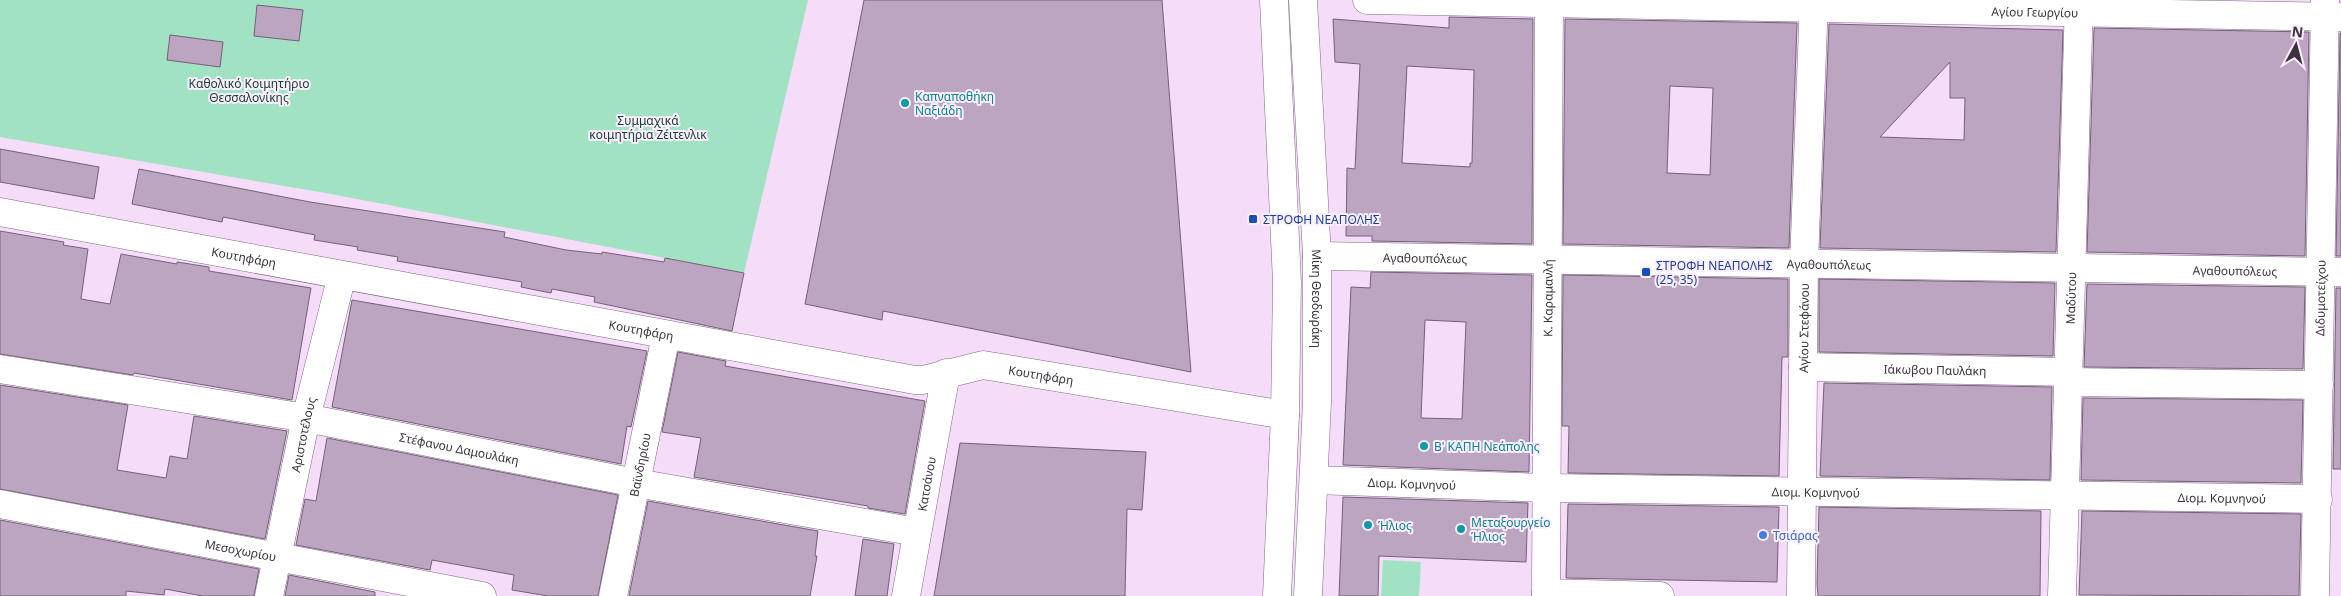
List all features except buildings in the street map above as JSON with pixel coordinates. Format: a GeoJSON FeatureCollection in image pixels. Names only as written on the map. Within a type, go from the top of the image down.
{"type":"FeatureCollection","features":[{"type":"Feature","properties":{"kind":"main road"},"geometry":{"type":"LineString","coordinates":[[1274,0],[1287,282],[1285,415],[1277,596]]}},
{"type":"Feature","properties":{"kind":"main road","name":"Μίκη Θεοδωράκη"},"geometry":{"type":"LineString","coordinates":[[1303,0],[1317,256],[1317,402],[1308,596]]}},
{"type":"Feature","properties":{"kind":"main road","name":"Αγίου Γεωργίου"},"geometry":{"type":"LineString","coordinates":[[1367,0],[2078,6],[2330,11]]}},
{"type":"Feature","properties":{"kind":"main road","name":"Κ. Καραμανλή"},"geometry":{"type":"LineString","coordinates":[[1546,595],[1550,2]]}},
{"type":"Feature","properties":{"kind":"main road","name":"Αγίου Στεφάνου"},"geometry":{"type":"LineString","coordinates":[[1801,596],[1800,492],[1804,263],[1813,4]]}},
{"type":"Feature","properties":{"kind":"main road","name":"Μαδύτου"},"geometry":{"type":"LineString","coordinates":[[2062,596],[2078,6]]}},
{"type":"Feature","properties":{"kind":"main road","name":"Διδυμοτείχου"},"geometry":{"type":"LineString","coordinates":[[2315,596],[2318,499],[2330,415],[2319,385],[2331,272],[2330,11]]}},
{"type":"Feature","properties":{"kind":"main road","name":"Κουτηφάρη"},"geometry":{"type":"LineString","coordinates":[[0,212],[916,380],[923,380],[946,372],[983,365],[1285,415]]}},
{"type":"Feature","properties":{"kind":"main road","name":"Αγαθουπόλεως"},"geometry":{"type":"LineString","coordinates":[[1317,256],[2331,272]]}},
{"type":"Feature","properties":{"kind":"main road","name":"Αριστοτέλους"},"geometry":{"type":"LineString","coordinates":[[269,596],[306,418],[342,275]]}},
{"type":"Feature","properties":{"kind":"main road","name":"Βαϊνδηρίου"},"geometry":{"type":"LineString","coordinates":[[612,596],[666,335]]}},
{"type":"Feature","properties":{"kind":"main road","name":"Ιάκωβου Παυλάκη"},"geometry":{"type":"LineString","coordinates":[[1802,367],[2319,385]]}},
{"type":"Feature","properties":{"kind":"main road","name":"Στέφανου Δαμουλάκη"},"geometry":{"type":"LineString","coordinates":[[0,369],[306,418],[636,483],[917,532]]}},
{"type":"Feature","properties":{"kind":"main road","name":"Κατσάνου"},"geometry":{"type":"LineString","coordinates":[[906,596],[946,372]]}},
{"type":"Feature","properties":{"kind":"main road","name":"Διομ. Κομνηνού"},"geometry":{"type":"LineString","coordinates":[[1314,480],[1548,488],[2318,499]]}},
{"type":"Feature","properties":{"kind":"main road","name":"Μεσοχωρίου"},"geometry":{"type":"LineString","coordinates":[[0,504],[276,555],[482,596]]}},
{"type":"Feature","properties":{"kind":"main road"},"geometry":{"type":"LineString","coordinates":[[1546,595],[1660,596]]}},
{"type":"Feature","properties":{"kind":"green space","name":"Συμμαχικά κοιμητήρια Ζέιτενλικ"},"geometry":{"type":"Polygon","coordinates":[[[0,0],[808,0],[744,273],[331,194],[0,137],[0,0]]]}},
{"type":"Feature","properties":{"kind":"green space"},"geometry":{"type":"Polygon","coordinates":[[[1383,560],[1421,562],[1419,596],[1381,596],[1383,560]]]}},
{"type":"Feature","properties":{"kind":"place","name":"Καπναποθήκη Ναξιάδη"},"geometry":{"type":"Point","coordinates":[905,103]}},
{"type":"Feature","properties":{"kind":"place","name":"ΣΤΡΟΦΗ ΝΕΑΠΟΛΗΣ"},"geometry":{"type":"Point","coordinates":[1253,219]}},
{"type":"Feature","properties":{"kind":"place","name":"ΣΤΡΟΦΗ ΝΕΑΠΟΛΗΣ (25, 35)"},"geometry":{"type":"Point","coordinates":[1646,272]}},
{"type":"Feature","properties":{"kind":"place","name":"Β' ΚΑΠΗ Νεάπολης"},"geometry":{"type":"Point","coordinates":[1424,446]}},
{"type":"Feature","properties":{"kind":"place","name":"Ήλιος"},"geometry":{"type":"Point","coordinates":[1368,525]}},
{"type":"Feature","properties":{"kind":"place","name":"Μεταξουργείο Ήλιος"},"geometry":{"type":"Point","coordinates":[1461,529]}},
{"type":"Feature","properties":{"kind":"place","name":"Τσιάρας"},"geometry":{"type":"Point","coordinates":[1763,535]}},
{"type":"Feature","properties":{"kind":"park label","name":"Καθολικό Κοιμητήριο Θεσσαλονίκης"},"geometry":{"type":"Point","coordinates":[249,90]}}]}
